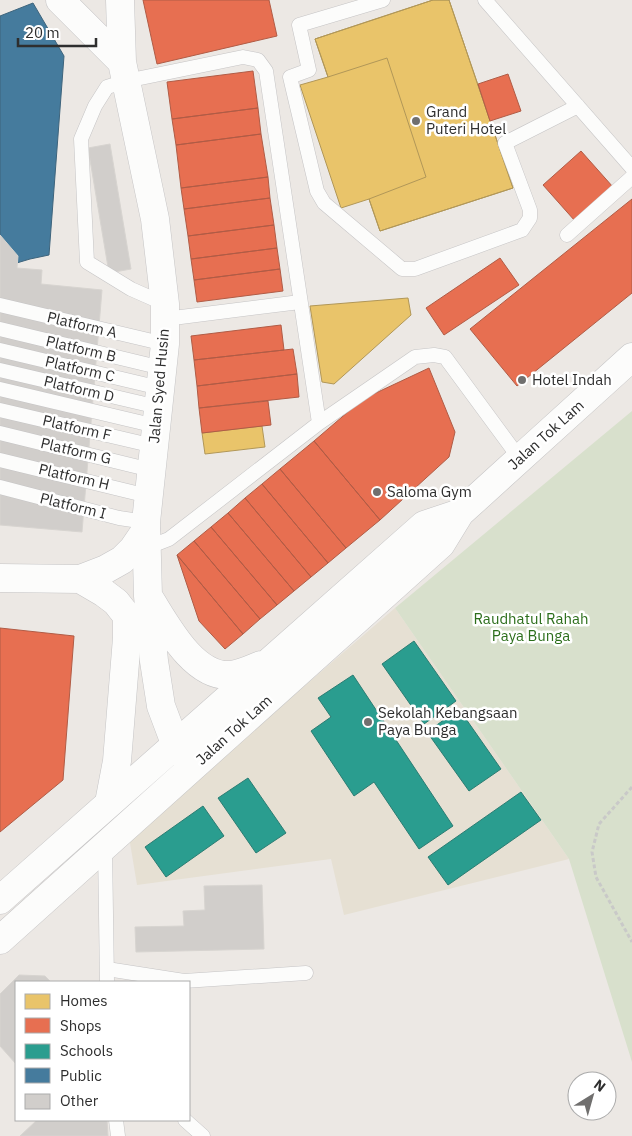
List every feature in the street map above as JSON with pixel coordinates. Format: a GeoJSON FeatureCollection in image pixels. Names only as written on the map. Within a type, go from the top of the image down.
{"type":"FeatureCollection","features":[{"type":"Feature","properties":{"kind":"street"},"geometry":{"type":"LineString","coordinates":[[60,0],[124,71]]}},
{"type":"Feature","properties":{"kind":"street"},"geometry":{"type":"LineString","coordinates":[[120,0],[124,71],[155,219],[155,428],[148,596],[154,661],[160,697],[176,746],[193,766]]}},
{"type":"Feature","properties":{"kind":"street","name":"Jalan Tok Lam"},"geometry":{"type":"LineString","coordinates":[[0,940],[440,544],[460,513],[632,357]]}},
{"type":"Feature","properties":{"kind":"street"},"geometry":{"type":"LineString","coordinates":[[0,578],[80,579],[106,569],[122,560],[133,549],[155,428]]}},
{"type":"Feature","properties":{"kind":"street","name":"Jalan Tok Lam"},"geometry":{"type":"LineString","coordinates":[[0,900],[424,525],[460,513]]}},
{"type":"Feature","properties":{"kind":"street"},"geometry":{"type":"LineString","coordinates":[[80,579],[116,602],[127,616],[127,638],[117,754],[110,804]]}},
{"type":"Feature","properties":{"kind":"street"},"geometry":{"type":"LineString","coordinates":[[148,596],[183,649],[210,671],[232,675],[270,662]]}},
{"type":"Feature","properties":{"kind":"lane"},"geometry":{"type":"LineString","coordinates":[[383,0],[299,25],[309,70],[290,77],[317,191],[324,203],[402,269],[415,269],[522,230],[530,218],[530,210],[505,143],[578,106]]}},
{"type":"Feature","properties":{"kind":"lane"},"geometry":{"type":"LineString","coordinates":[[485,0],[632,168]]}},
{"type":"Feature","properties":{"kind":"lane"},"geometry":{"type":"LineString","coordinates":[[319,423],[266,71],[258,60],[243,57],[124,71],[106,87],[95,106],[81,139],[87,262],[131,289],[155,428],[169,539],[319,423],[416,357],[434,355],[445,357],[520,459]]}},
{"type":"Feature","properties":{"kind":"lane"},"geometry":{"type":"LineString","coordinates":[[567,235],[632,177]]}},
{"type":"Feature","properties":{"kind":"lane"},"geometry":{"type":"LineString","coordinates":[[155,428],[300,302]]}},
{"type":"Feature","properties":{"kind":"lane","name":"Platform A"},"geometry":{"type":"LineString","coordinates":[[0,305],[155,428]]}},
{"type":"Feature","properties":{"kind":"lane","name":"Platform B"},"geometry":{"type":"LineString","coordinates":[[0,330],[155,428]]}},
{"type":"Feature","properties":{"kind":"lane","name":"Platform C"},"geometry":{"type":"LineString","coordinates":[[0,350],[155,428]]}},
{"type":"Feature","properties":{"kind":"lane","name":"Platform D"},"geometry":{"type":"LineString","coordinates":[[0,370],[155,428]]}},
{"type":"Feature","properties":{"kind":"lane"},"geometry":{"type":"LineString","coordinates":[[0,389],[155,428]]}},
{"type":"Feature","properties":{"kind":"lane","name":"Platform F"},"geometry":{"type":"LineString","coordinates":[[0,410],[155,428]]}},
{"type":"Feature","properties":{"kind":"lane","name":"Platform G"},"geometry":{"type":"LineString","coordinates":[[0,433],[155,428]]}},
{"type":"Feature","properties":{"kind":"lane","name":"Platform H"},"geometry":{"type":"LineString","coordinates":[[0,460],[155,428]]}},
{"type":"Feature","properties":{"kind":"lane","name":"Platform I"},"geometry":{"type":"LineString","coordinates":[[0,487],[119,518],[155,428]]}},
{"type":"Feature","properties":{"kind":"lane"},"geometry":{"type":"LineString","coordinates":[[105,847],[107,976],[184,981],[306,973]]}},
{"type":"Feature","properties":{"kind":"lane"},"geometry":{"type":"LineString","coordinates":[[116,1121],[118,1136]]}},
{"type":"Feature","properties":{"kind":"lane"},"geometry":{"type":"LineString","coordinates":[[186,1121],[202,1136]]}},
{"type":"Feature","properties":{"kind":"path"},"geometry":{"type":"LineString","coordinates":[[632,787],[599,824],[592,852],[596,877],[632,942]]}},
{"type":"Feature","properties":{"kind":"shaded area","name":"Sekolah Kebangsaan Paya Bunga"},"geometry":{"type":"Polygon","coordinates":[[[395,608],[569,859],[344,915],[331,859],[137,885],[129,837],[395,608]]]}},
{"type":"Feature","properties":{"kind":"green space","name":"Raudhatul Rahah Paya Bunga"},"geometry":{"type":"Polygon","coordinates":[[[632,411],[632,1062],[569,859],[395,608],[632,411]]]}},
{"type":"Feature","properties":{"kind":"building: Homes"},"geometry":{"type":"Polygon","coordinates":[[[433,0],[449,0],[513,188],[380,231],[369,199],[426,177],[387,58],[328,77],[315,39],[433,0]]]}},
{"type":"Feature","properties":{"kind":"building: Homes"},"geometry":{"type":"Polygon","coordinates":[[[433,0],[449,0],[513,188],[380,231],[369,199],[341,208],[300,85],[328,77],[315,39],[433,0]]]}},
{"type":"Feature","properties":{"kind":"building: Homes"},"geometry":{"type":"Polygon","coordinates":[[[408,298],[411,315],[334,384],[322,382],[310,306],[408,298]]]}},
{"type":"Feature","properties":{"kind":"building: Homes"},"geometry":{"type":"Polygon","coordinates":[[[262,426],[265,447],[205,454],[202,433],[262,426]]]}},
{"type":"Feature","properties":{"kind":"building: Shops"},"geometry":{"type":"Polygon","coordinates":[[[143,0],[269,0],[277,36],[157,64],[143,0]]]}},
{"type":"Feature","properties":{"kind":"building: Shops"},"geometry":{"type":"Polygon","coordinates":[[[253,71],[258,108],[172,119],[167,82],[253,71]]]}},
{"type":"Feature","properties":{"kind":"building: Shops"},"geometry":{"type":"Polygon","coordinates":[[[508,74],[521,111],[490,121],[478,84],[508,74]]]}},
{"type":"Feature","properties":{"kind":"building: Shops"},"geometry":{"type":"Polygon","coordinates":[[[258,108],[261,134],[176,145],[172,119],[258,108]]]}},
{"type":"Feature","properties":{"kind":"building: Shops"},"geometry":{"type":"Polygon","coordinates":[[[261,134],[268,177],[181,188],[176,145],[261,134]]]}},
{"type":"Feature","properties":{"kind":"building: Shops"},"geometry":{"type":"Polygon","coordinates":[[[581,151],[613,187],[575,221],[543,185],[581,151]]]}},
{"type":"Feature","properties":{"kind":"building: Shops"},"geometry":{"type":"Polygon","coordinates":[[[268,177],[270,198],[184,209],[181,188],[268,177]]]}},
{"type":"Feature","properties":{"kind":"building: Shops"},"geometry":{"type":"Polygon","coordinates":[[[270,198],[274,225],[188,236],[184,209],[270,198]]]}},
{"type":"Feature","properties":{"kind":"building: Shops"},"geometry":{"type":"Polygon","coordinates":[[[632,199],[632,293],[517,386],[470,329],[632,199]]]}},
{"type":"Feature","properties":{"kind":"building: Shops"},"geometry":{"type":"Polygon","coordinates":[[[274,225],[277,248],[191,259],[188,236],[274,225]]]}},
{"type":"Feature","properties":{"kind":"building: Shops"},"geometry":{"type":"Polygon","coordinates":[[[277,248],[280,269],[194,280],[191,259],[277,248]]]}},
{"type":"Feature","properties":{"kind":"building: Shops"},"geometry":{"type":"Polygon","coordinates":[[[500,258],[519,285],[444,335],[426,308],[500,258]]]}},
{"type":"Feature","properties":{"kind":"building: Shops"},"geometry":{"type":"Polygon","coordinates":[[[280,269],[283,291],[197,302],[194,280],[280,269]]]}},
{"type":"Feature","properties":{"kind":"building: Shops"},"geometry":{"type":"Polygon","coordinates":[[[281,325],[284,350],[194,360],[191,336],[281,325]]]}},
{"type":"Feature","properties":{"kind":"building: Shops"},"geometry":{"type":"Polygon","coordinates":[[[293,349],[297,374],[197,386],[194,360],[293,349]]]}},
{"type":"Feature","properties":{"kind":"building: Shops"},"geometry":{"type":"Polygon","coordinates":[[[429,368],[455,432],[449,457],[380,520],[314,441],[363,399],[429,368]]]}},
{"type":"Feature","properties":{"kind":"building: Shops"},"geometry":{"type":"Polygon","coordinates":[[[297,374],[299,397],[199,408],[197,386],[297,374]]]}},
{"type":"Feature","properties":{"kind":"building: Shops"},"geometry":{"type":"Polygon","coordinates":[[[268,401],[271,425],[202,433],[199,408],[268,401]]]}},
{"type":"Feature","properties":{"kind":"building: Shops"},"geometry":{"type":"Polygon","coordinates":[[[314,441],[380,520],[346,548],[280,469],[314,441]]]}},
{"type":"Feature","properties":{"kind":"building: Shops"},"geometry":{"type":"Polygon","coordinates":[[[280,469],[346,548],[328,563],[262,484],[280,469]]]}},
{"type":"Feature","properties":{"kind":"building: Shops"},"geometry":{"type":"Polygon","coordinates":[[[262,484],[328,563],[311,577],[245,498],[262,484]]]}},
{"type":"Feature","properties":{"kind":"building: Shops"},"geometry":{"type":"Polygon","coordinates":[[[245,498],[311,577],[294,591],[228,513],[245,498]]]}},
{"type":"Feature","properties":{"kind":"building: Shops"},"geometry":{"type":"Polygon","coordinates":[[[228,513],[294,591],[277,605],[211,527],[228,513]]]}},
{"type":"Feature","properties":{"kind":"building: Shops"},"geometry":{"type":"Polygon","coordinates":[[[211,527],[277,605],[260,619],[194,541],[211,527]]]}},
{"type":"Feature","properties":{"kind":"building: Shops"},"geometry":{"type":"Polygon","coordinates":[[[194,541],[260,619],[243,634],[177,555],[194,541]]]}},
{"type":"Feature","properties":{"kind":"building: Shops"},"geometry":{"type":"Polygon","coordinates":[[[177,555],[243,634],[225,649],[199,621],[177,555]]]}},
{"type":"Feature","properties":{"kind":"building: Shops"},"geometry":{"type":"Polygon","coordinates":[[[0,628],[74,636],[63,780],[0,832],[0,628]]]}},
{"type":"Feature","properties":{"kind":"building: Schools"},"geometry":{"type":"Polygon","coordinates":[[[414,641],[456,701],[424,724],[382,664],[414,641]]]}},
{"type":"Feature","properties":{"kind":"building: Schools"},"geometry":{"type":"Polygon","coordinates":[[[353,675],[453,826],[419,849],[374,782],[354,796],[311,731],[331,717],[318,698],[353,675]]]}},
{"type":"Feature","properties":{"kind":"building: Schools"},"geometry":{"type":"Polygon","coordinates":[[[459,709],[501,769],[469,791],[427,732],[459,709]]]}},
{"type":"Feature","properties":{"kind":"building: Schools"},"geometry":{"type":"Polygon","coordinates":[[[248,778],[286,833],[256,853],[218,798],[248,778]]]}},
{"type":"Feature","properties":{"kind":"building: Schools"},"geometry":{"type":"Polygon","coordinates":[[[521,792],[541,820],[448,885],[428,857],[521,792]]]}},
{"type":"Feature","properties":{"kind":"building: Schools"},"geometry":{"type":"Polygon","coordinates":[[[203,806],[224,836],[166,877],[145,847],[203,806]]]}},
{"type":"Feature","properties":{"kind":"building: Public"},"geometry":{"type":"Polygon","coordinates":[[[33,3],[64,56],[49,255],[0,268],[0,16],[33,3]]]}},
{"type":"Feature","properties":{"kind":"building: Other"},"geometry":{"type":"Polygon","coordinates":[[[110,144],[131,269],[109,273],[88,148],[110,144]]]}},
{"type":"Feature","properties":{"kind":"building: Other"},"geometry":{"type":"Polygon","coordinates":[[[0,235],[18,256],[17,268],[42,270],[41,284],[102,290],[82,532],[0,525],[0,235]]]}},
{"type":"Feature","properties":{"kind":"building: Other"},"geometry":{"type":"Polygon","coordinates":[[[262,885],[264,949],[136,952],[135,927],[184,926],[183,911],[205,910],[204,886],[262,885]]]}},
{"type":"Feature","properties":{"kind":"building: Other"},"geometry":{"type":"Polygon","coordinates":[[[19,975],[45,976],[50,981],[15,981],[15,1063],[0,1046],[0,994],[19,975]]]}},
{"type":"Feature","properties":{"kind":"building: Other"},"geometry":{"type":"Polygon","coordinates":[[[36,1121],[107,1121],[108,1136],[20,1136],[36,1121]]]}},
{"type":"Feature","properties":{"kind":"place","name":"Grand Puteri Hotel"},"geometry":{"type":"Point","coordinates":[416,121]}},
{"type":"Feature","properties":{"kind":"place","name":"Hotel Indah"},"geometry":{"type":"Point","coordinates":[522,380]}},
{"type":"Feature","properties":{"kind":"place","name":"Saloma Gym"},"geometry":{"type":"Point","coordinates":[377,492]}},
{"type":"Feature","properties":{"kind":"place","name":"Sekolah Kebangsaan Paya Bunga"},"geometry":{"type":"Point","coordinates":[368,722]}}]}
